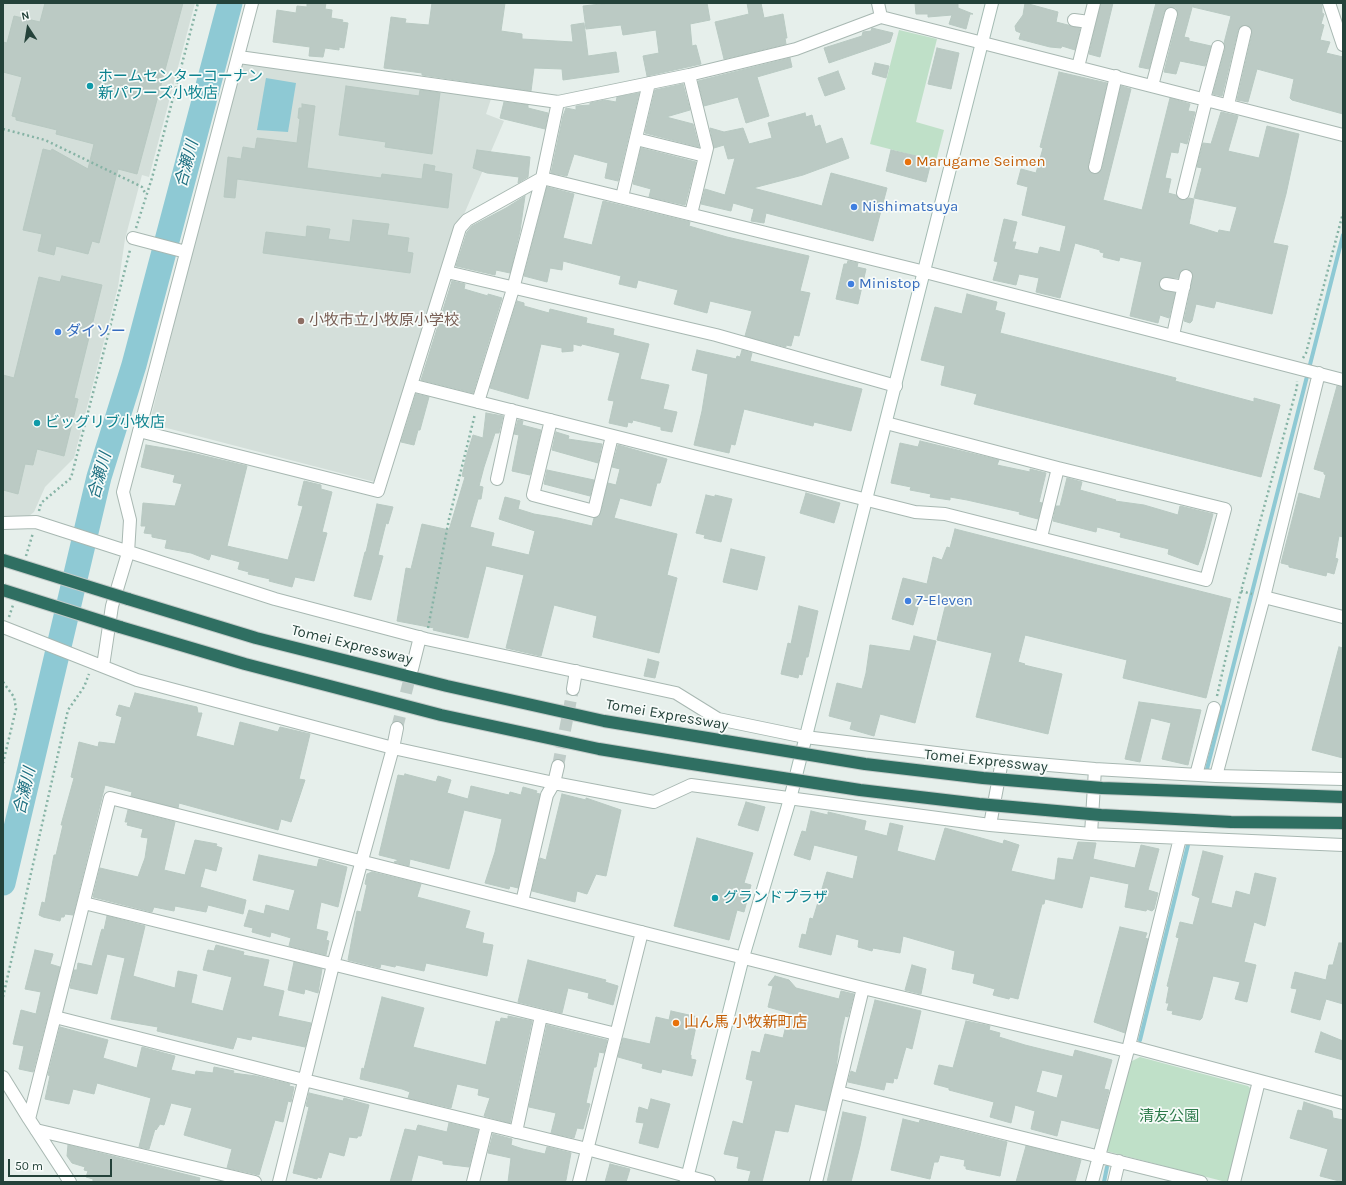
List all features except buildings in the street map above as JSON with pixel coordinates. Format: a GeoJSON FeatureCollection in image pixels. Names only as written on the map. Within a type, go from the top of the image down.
{"type":"FeatureCollection","features":[{"type":"Feature","properties":{"kind":"highway","name":"Tomei Expressway"},"geometry":{"type":"LineString","coordinates":[[3,560],[256,638],[447,686],[604,721],[865,764],[983,778],[1102,788],[1343,797]]}},
{"type":"Feature","properties":{"kind":"highway"},"geometry":{"type":"LineString","coordinates":[[3,590],[245,664],[441,714],[599,748],[673,761],[860,790],[979,804],[1101,815],[1231,822],[1343,823]]}},
{"type":"Feature","properties":{"kind":"street"},"geometry":{"type":"LineString","coordinates":[[95,663],[128,553],[130,520],[123,492],[239,57],[252,3]]}},
{"type":"Feature","properties":{"kind":"street"},"geometry":{"type":"LineString","coordinates":[[878,3],[881,17]]}},
{"type":"Feature","properties":{"kind":"street"},"geometry":{"type":"LineString","coordinates":[[687,1180],[743,957],[790,799],[992,3]]}},
{"type":"Feature","properties":{"kind":"street"},"geometry":{"type":"LineString","coordinates":[[1078,67],[1094,3]]}},
{"type":"Feature","properties":{"kind":"street"},"geometry":{"type":"LineString","coordinates":[[1329,3],[1343,45]]}},
{"type":"Feature","properties":{"kind":"street"},"geometry":{"type":"LineString","coordinates":[[1152,86],[1171,14]]}},
{"type":"Feature","properties":{"kind":"street"},"geometry":{"type":"LineString","coordinates":[[239,57],[558,102],[689,75],[796,49],[881,17],[1343,135]]}},
{"type":"Feature","properties":{"kind":"street"},"geometry":{"type":"LineString","coordinates":[[1074,20],[1089,22]]}},
{"type":"Feature","properties":{"kind":"street"},"geometry":{"type":"LineString","coordinates":[[1228,105],[1245,32]]}},
{"type":"Feature","properties":{"kind":"street"},"geometry":{"type":"LineString","coordinates":[[1183,193],[1218,47]]}},
{"type":"Feature","properties":{"kind":"street"},"geometry":{"type":"LineString","coordinates":[[689,75],[707,148],[691,214]]}},
{"type":"Feature","properties":{"kind":"street"},"geometry":{"type":"LineString","coordinates":[[1095,167],[1116,76]]}},
{"type":"Feature","properties":{"kind":"street"},"geometry":{"type":"LineString","coordinates":[[622,197],[649,83]]}},
{"type":"Feature","properties":{"kind":"street"},"geometry":{"type":"LineString","coordinates":[[478,402],[513,288],[542,178],[558,102]]}},
{"type":"Feature","properties":{"kind":"street"},"geometry":{"type":"LineString","coordinates":[[636,139],[705,156]]}},
{"type":"Feature","properties":{"kind":"street"},"geometry":{"type":"LineString","coordinates":[[139,431],[378,491],[448,272],[460,228],[467,220],[542,178],[924,272],[1343,380]]}},
{"type":"Feature","properties":{"kind":"street"},"geometry":{"type":"LineString","coordinates":[[133,238],[186,252]]}},
{"type":"Feature","properties":{"kind":"street"},"geometry":{"type":"LineString","coordinates":[[448,272],[716,335],[896,386]]}},
{"type":"Feature","properties":{"kind":"street"},"geometry":{"type":"LineString","coordinates":[[1166,284],[1185,281],[1173,335]]}},
{"type":"Feature","properties":{"kind":"street"},"geometry":{"type":"LineString","coordinates":[[1216,776],[1264,597],[1308,371]]}},
{"type":"Feature","properties":{"kind":"street"},"geometry":{"type":"LineString","coordinates":[[411,385],[866,498],[914,512],[945,514],[1041,537],[1206,580],[1225,508],[1058,468],[886,423]]}},
{"type":"Feature","properties":{"kind":"street"},"geometry":{"type":"LineString","coordinates":[[497,479],[512,410]]}},
{"type":"Feature","properties":{"kind":"street"},"geometry":{"type":"LineString","coordinates":[[551,420],[532,495],[594,511],[612,436]]}},
{"type":"Feature","properties":{"kind":"street"},"geometry":{"type":"LineString","coordinates":[[1041,537],[1058,468]]}},
{"type":"Feature","properties":{"kind":"street"},"geometry":{"type":"LineString","coordinates":[[3,523],[36,522],[128,553],[275,599],[423,638],[676,693],[718,719],[805,737],[1002,761],[1095,769],[1216,776],[1343,779]]}},
{"type":"Feature","properties":{"kind":"street"},"geometry":{"type":"LineString","coordinates":[[1264,597],[1343,617]]}},
{"type":"Feature","properties":{"kind":"street"},"geometry":{"type":"LineString","coordinates":[[3,627],[137,680],[393,748],[554,783],[654,802],[691,785],[990,825],[1091,834],[1343,844]]}},
{"type":"Feature","properties":{"kind":"street"},"geometry":{"type":"LineString","coordinates":[[412,668],[423,638]]}},
{"type":"Feature","properties":{"kind":"street"},"geometry":{"type":"LineString","coordinates":[[573,690],[576,671]]}},
{"type":"Feature","properties":{"kind":"street"},"geometry":{"type":"LineString","coordinates":[[1196,775],[1214,708]]}},
{"type":"Feature","properties":{"kind":"street"},"geometry":{"type":"LineString","coordinates":[[280,1182],[333,965],[393,748],[397,728]]}},
{"type":"Feature","properties":{"kind":"street"},"geometry":{"type":"LineString","coordinates":[[990,825],[1002,761]]}},
{"type":"Feature","properties":{"kind":"street"},"geometry":{"type":"LineString","coordinates":[[522,902],[547,795],[554,783],[558,766]]}},
{"type":"Feature","properties":{"kind":"street"},"geometry":{"type":"LineString","coordinates":[[1091,834],[1095,769]]}},
{"type":"Feature","properties":{"kind":"street"},"geometry":{"type":"LineString","coordinates":[[29,1119],[110,798],[863,988],[1128,1048],[1343,1102]]}},
{"type":"Feature","properties":{"kind":"street"},"geometry":{"type":"LineString","coordinates":[[1092,1182],[1128,1048],[1180,838]]}},
{"type":"Feature","properties":{"kind":"street"},"geometry":{"type":"LineString","coordinates":[[84,903],[616,1034]]}},
{"type":"Feature","properties":{"kind":"street"},"geometry":{"type":"LineString","coordinates":[[579,1182],[642,932]]}},
{"type":"Feature","properties":{"kind":"street"},"geometry":{"type":"LineString","coordinates":[[816,1182],[863,988]]}},
{"type":"Feature","properties":{"kind":"street"},"geometry":{"type":"LineString","coordinates":[[55,1016],[304,1080],[587,1150],[687,1180],[708,1182]]}},
{"type":"Feature","properties":{"kind":"street"},"geometry":{"type":"LineString","coordinates":[[516,1132],[541,1016]]}},
{"type":"Feature","properties":{"kind":"street"},"geometry":{"type":"LineString","coordinates":[[3,1077],[70,1182]]}},
{"type":"Feature","properties":{"kind":"street"},"geometry":{"type":"LineString","coordinates":[[1234,1182],[1260,1081]]}},
{"type":"Feature","properties":{"kind":"street"},"geometry":{"type":"LineString","coordinates":[[838,1092],[1201,1182]]}},
{"type":"Feature","properties":{"kind":"street"},"geometry":{"type":"LineString","coordinates":[[473,1182],[487,1125]]}},
{"type":"Feature","properties":{"kind":"street"},"geometry":{"type":"LineString","coordinates":[[36,1130],[255,1182]]}},
{"type":"Feature","properties":{"kind":"street"},"geometry":{"type":"LineString","coordinates":[[1114,1182],[1119,1161]]}},
{"type":"Feature","properties":{"kind":"path"},"geometry":{"type":"LineString","coordinates":[[36,522],[42,503],[71,478],[133,238],[198,3]]}},
{"type":"Feature","properties":{"kind":"path"},"geometry":{"type":"LineString","coordinates":[[3,129],[44,140],[142,187],[146,195]]}},
{"type":"Feature","properties":{"kind":"path"},"geometry":{"type":"LineString","coordinates":[[1214,708],[1241,591],[1297,387],[1308,371],[1306,353],[1343,213]]}},
{"type":"Feature","properties":{"kind":"path"},"geometry":{"type":"LineString","coordinates":[[423,638],[449,519],[478,402]]}},
{"type":"Feature","properties":{"kind":"path"},"geometry":{"type":"LineString","coordinates":[[3,997],[68,710],[84,687],[95,663]]}},
{"type":"Feature","properties":{"kind":"path"},"geometry":{"type":"LineString","coordinates":[[3,682],[14,697],[16,709],[3,763]]}},
{"type":"Feature","properties":{"kind":"shaded area"},"geometry":{"type":"Polygon","coordinates":[[[3,3],[195,3],[149,177],[142,175],[125,239],[118,287],[74,458],[45,487],[34,512],[29,516],[3,518],[3,3]]]}},
{"type":"Feature","properties":{"kind":"shaded area","name":"小牧市立小牧原小学校"},"geometry":{"type":"Polygon","coordinates":[[[239,62],[491,99],[486,114],[504,121],[459,226],[375,482],[159,426],[151,417],[239,62]]]}},
{"type":"Feature","properties":{"kind":"green space"},"geometry":{"type":"Polygon","coordinates":[[[899,30],[937,39],[916,122],[944,130],[936,161],[870,144],[899,30]]]}},
{"type":"Feature","properties":{"kind":"green space","name":"清友公園"},"geometry":{"type":"Polygon","coordinates":[[[1140,1057],[1248,1086],[1253,1091],[1231,1178],[1226,1182],[1106,1151],[1128,1063],[1140,1057]]]}},
{"type":"Feature","properties":{"kind":"water"},"geometry":{"type":"Polygon","coordinates":[[[266,78],[296,83],[288,132],[257,130],[266,78]]]}},
{"type":"Feature","properties":{"kind":"waterway","name":"合瀬川"},"geometry":{"type":"LineString","coordinates":[[3,883],[99,477],[134,365],[230,3]]}},
{"type":"Feature","properties":{"kind":"waterway"},"geometry":{"type":"LineString","coordinates":[[1207,769],[1343,235]]}},
{"type":"Feature","properties":{"kind":"waterway"},"geometry":{"type":"LineString","coordinates":[[1140,1040],[1188,845]]}},
{"type":"Feature","properties":{"kind":"waterway"},"geometry":{"type":"LineString","coordinates":[[1104,1182],[1107,1167]]}},
{"type":"Feature","properties":{"kind":"tunnel"},"geometry":{"type":"LineString","coordinates":[[397,728],[412,669]]}},
{"type":"Feature","properties":{"kind":"tunnel"},"geometry":{"type":"LineString","coordinates":[[558,766],[573,689]]}},
{"type":"Feature","properties":{"kind":"place","name":"ホームセンターコーナン 新パワーズ小牧店"},"geometry":{"type":"Point","coordinates":[90,86]}},
{"type":"Feature","properties":{"kind":"place","name":"Marugame Seimen"},"geometry":{"type":"Point","coordinates":[908,162]}},
{"type":"Feature","properties":{"kind":"place","name":"Nishimatsuya"},"geometry":{"type":"Point","coordinates":[854,207]}},
{"type":"Feature","properties":{"kind":"place","name":"Ministop"},"geometry":{"type":"Point","coordinates":[851,284]}},
{"type":"Feature","properties":{"kind":"place","name":"小牧市立小牧原小学校"},"geometry":{"type":"Point","coordinates":[301,321]}},
{"type":"Feature","properties":{"kind":"place","name":"ダイソー"},"geometry":{"type":"Point","coordinates":[58,332]}},
{"type":"Feature","properties":{"kind":"place","name":"ビッグリブ小牧店"},"geometry":{"type":"Point","coordinates":[37,423]}},
{"type":"Feature","properties":{"kind":"place","name":"7-Eleven"},"geometry":{"type":"Point","coordinates":[908,601]}},
{"type":"Feature","properties":{"kind":"place","name":"グランドプラザ"},"geometry":{"type":"Point","coordinates":[715,898]}},
{"type":"Feature","properties":{"kind":"place","name":"山ん馬 小牧新町店"},"geometry":{"type":"Point","coordinates":[676,1023]}}]}
